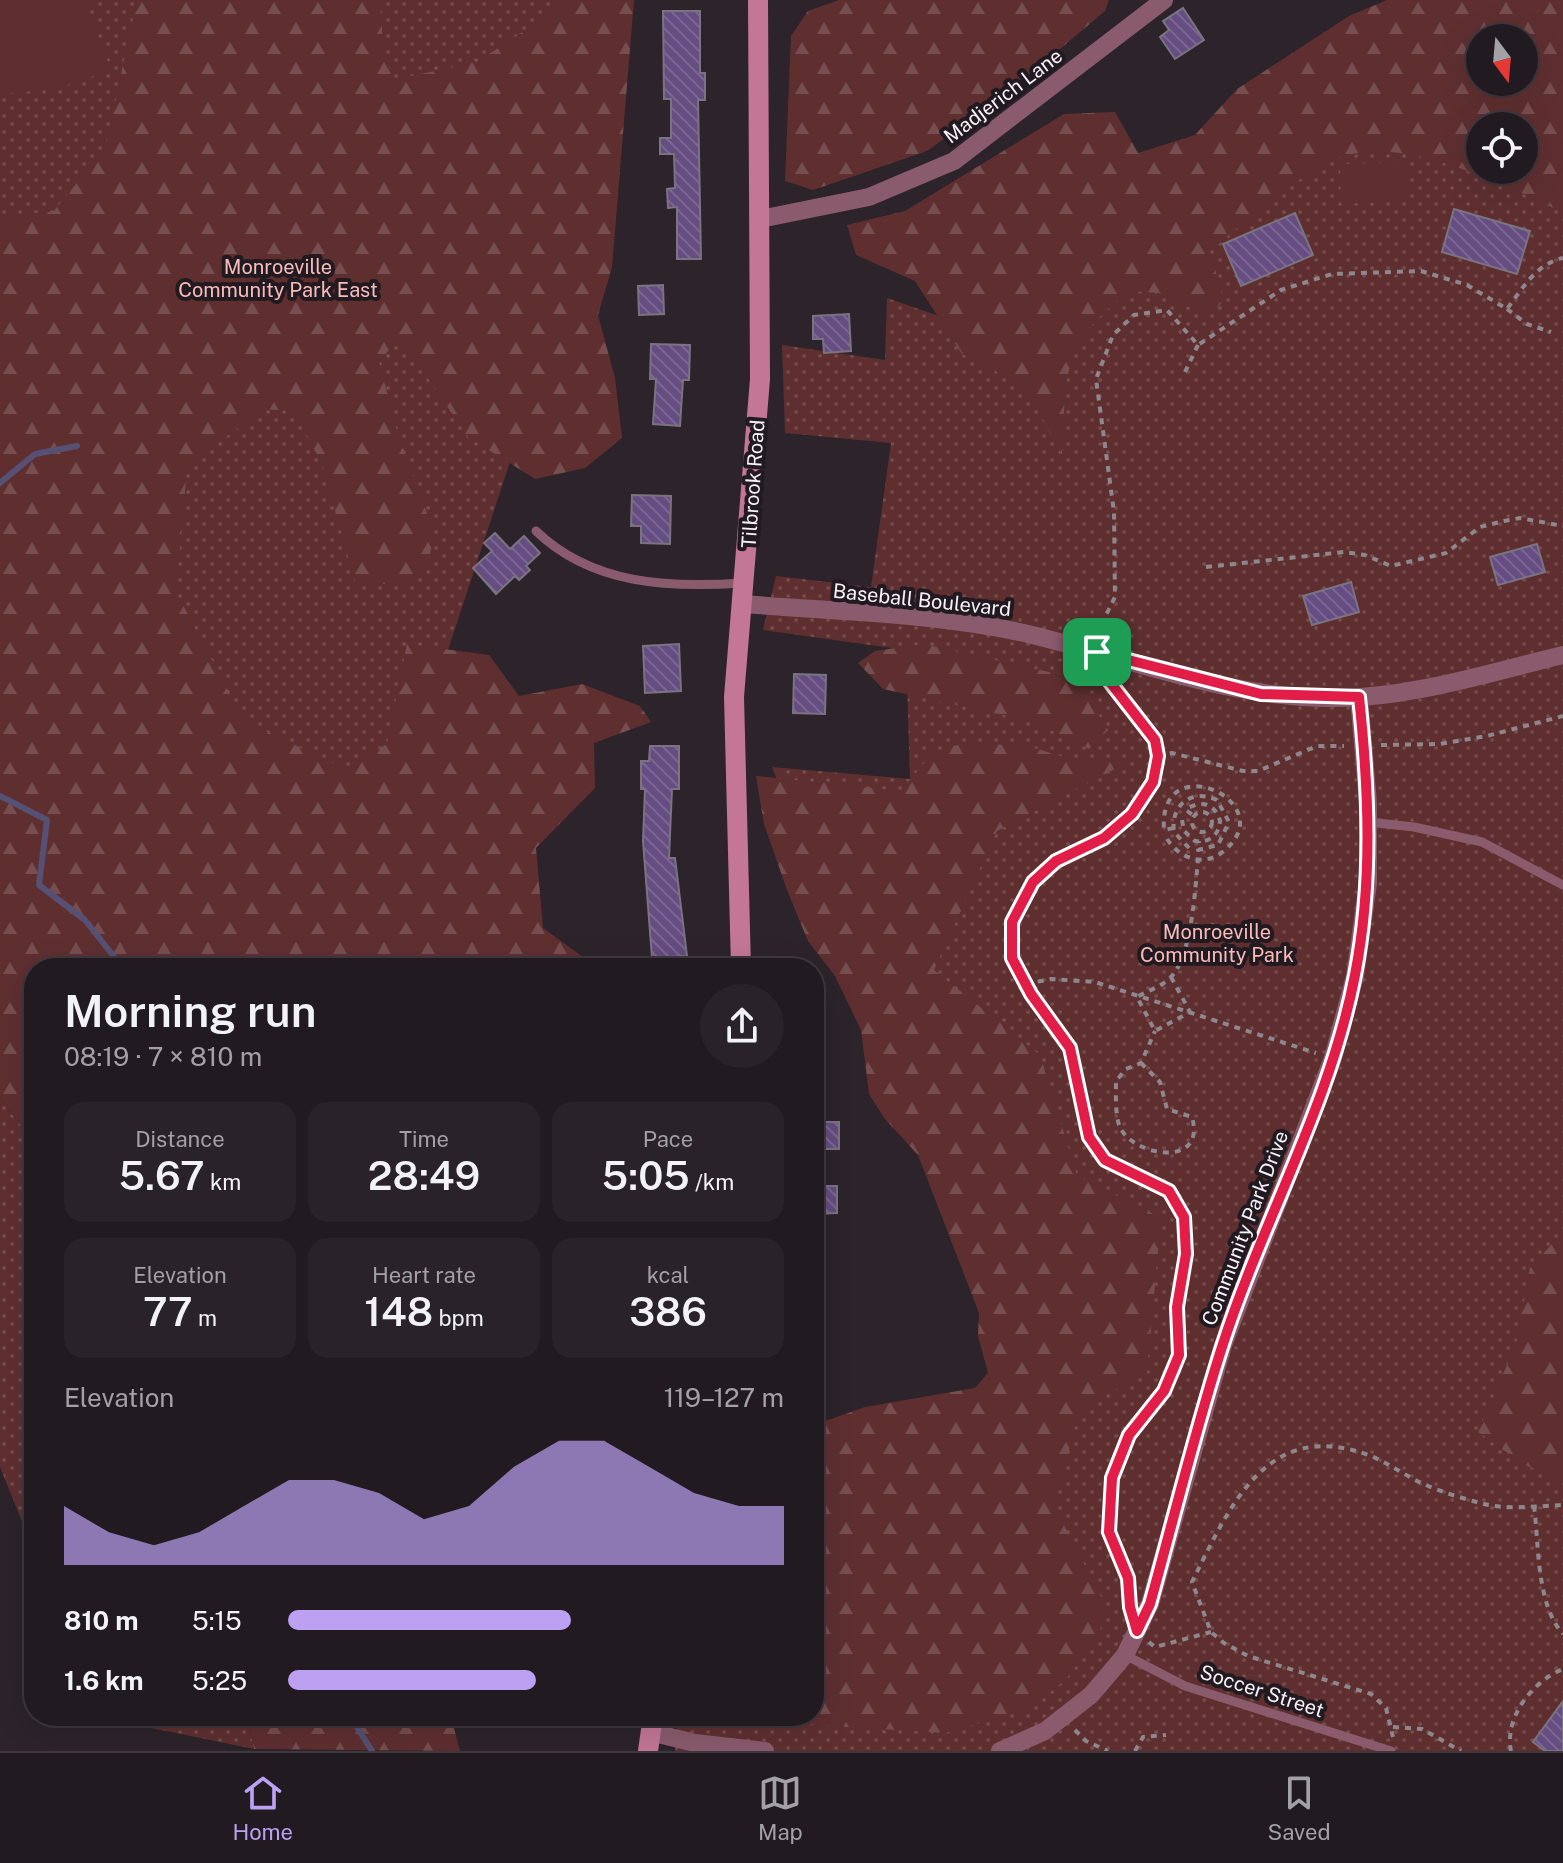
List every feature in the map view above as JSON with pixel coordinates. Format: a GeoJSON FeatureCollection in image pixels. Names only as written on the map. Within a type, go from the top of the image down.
{"type":"FeatureCollection","features":[{"type":"Feature","properties":{"kind":"street","name":"Tilbrook Road"},"geometry":{"type":"LineString","coordinates":[[741,958],[734,697],[746,583],[760,379],[758,0]]}},
{"type":"Feature","properties":{"kind":"street","name":"Madjerich Lane"},"geometry":{"type":"LineString","coordinates":[[760,219],[869,197],[954,161],[1164,0]]}},
{"type":"Feature","properties":{"kind":"street","name":"Baseball Boulevard"},"geometry":{"type":"LineString","coordinates":[[744,604],[940,620],[1025,634],[1261,694],[1359,697],[1436,686],[1563,655]]}},
{"type":"Feature","properties":{"kind":"street","name":"Community Park Drive"},"geometry":{"type":"LineString","coordinates":[[1000,1751],[1045,1731],[1091,1695],[1125,1655],[1150,1604],[1223,1345],[1333,1058],[1355,976],[1368,883],[1368,822],[1359,697]]}},
{"type":"Feature","properties":{"kind":"street"},"geometry":{"type":"LineString","coordinates":[[650,1733],[695,1743],[765,1751]]}},
{"type":"Feature","properties":{"kind":"lane"},"geometry":{"type":"LineString","coordinates":[[536,531],[553,548],[599,572],[650,582],[746,583]]}},
{"type":"Feature","properties":{"kind":"lane"},"geometry":{"type":"LineString","coordinates":[[1368,822],[1414,827],[1482,842],[1563,885]]}},
{"type":"Feature","properties":{"kind":"lane","name":"Soccer Street"},"geometry":{"type":"LineString","coordinates":[[1125,1655],[1185,1686],[1392,1751]]}},
{"type":"Feature","properties":{"kind":"path"},"geometry":{"type":"LineString","coordinates":[[1507,309],[1530,278],[1550,261],[1563,258]]}},
{"type":"Feature","properties":{"kind":"path"},"geometry":{"type":"LineString","coordinates":[[1185,372],[1198,345],[1281,290],[1332,274],[1421,271],[1467,285],[1527,324],[1551,332]]}},
{"type":"Feature","properties":{"kind":"path"},"geometry":{"type":"LineString","coordinates":[[1198,345],[1167,310],[1134,315],[1113,335],[1096,379],[1114,512],[1115,597],[1096,635],[1097,652],[1106,677],[1155,740],[1158,756],[1153,782],[1132,814],[1104,838],[1056,861],[1033,882],[1012,922],[1012,958],[1070,1048],[1089,1137],[1105,1160],[1169,1191],[1184,1217],[1186,1254],[1177,1307],[1179,1355],[1164,1391],[1129,1435],[1112,1478],[1109,1532],[1128,1578],[1130,1607],[1137,1631],[1155,1647],[1211,1632]]}},
{"type":"Feature","properties":{"kind":"path"},"geometry":{"type":"LineString","coordinates":[[1206,567],[1344,552],[1365,555],[1391,566],[1446,553],[1480,527],[1504,521],[1520,518],[1563,526]]}},
{"type":"Feature","properties":{"kind":"path"},"geometry":{"type":"LineString","coordinates":[[1167,839],[1181,855],[1198,860],[1222,854],[1235,837],[1238,816],[1228,798],[1211,787],[1189,787],[1172,799],[1164,818],[1164,830],[1174,828]]}},
{"type":"Feature","properties":{"kind":"path"},"geometry":{"type":"LineString","coordinates":[[1189,848],[1178,839],[1174,814],[1184,800],[1200,795],[1217,800],[1227,814],[1228,831],[1224,839],[1210,849],[1198,850],[1199,841]]}},
{"type":"Feature","properties":{"kind":"path"},"geometry":{"type":"LineString","coordinates":[[1194,816],[1195,830],[1209,828],[1208,814],[1194,816],[1186,810],[1200,803],[1207,804],[1214,808],[1220,821],[1216,835],[1199,841]]}},
{"type":"Feature","properties":{"kind":"path"},"geometry":{"type":"LineString","coordinates":[[1182,820],[1184,831],[1199,841]]}},
{"type":"Feature","properties":{"kind":"path"},"geometry":{"type":"LineString","coordinates":[[1137,997],[1171,977],[1189,930],[1198,860]]}},
{"type":"Feature","properties":{"kind":"path"},"geometry":{"type":"LineString","coordinates":[[1171,977],[1190,1012]]}},
{"type":"Feature","properties":{"kind":"path"},"geometry":{"type":"LineString","coordinates":[[1026,984],[1051,979],[1095,982],[1333,1058]]}},
{"type":"Feature","properties":{"kind":"path"},"geometry":{"type":"LineString","coordinates":[[1137,997],[1155,1031]]}},
{"type":"Feature","properties":{"kind":"path"},"geometry":{"type":"LineString","coordinates":[[1141,1063],[1160,1082],[1167,1109],[1192,1117],[1196,1129],[1193,1142],[1182,1151],[1170,1154],[1142,1146],[1128,1138],[1119,1126],[1116,1081],[1126,1069],[1141,1063],[1155,1031],[1190,1012]]}},
{"type":"Feature","properties":{"kind":"path"},"geometry":{"type":"LineString","coordinates":[[1392,1751],[1393,1727],[1386,1708],[1371,1694],[1248,1656],[1211,1632],[1192,1582],[1230,1505],[1261,1470],[1294,1450],[1338,1445],[1374,1457],[1426,1485],[1487,1505],[1563,1505]]}},
{"type":"Feature","properties":{"kind":"path"},"geometry":{"type":"LineString","coordinates":[[1534,1506],[1544,1585],[1555,1625],[1563,1634]]}},
{"type":"Feature","properties":{"kind":"path"},"geometry":{"type":"LineString","coordinates":[[1511,1751],[1514,1719],[1521,1703],[1539,1684],[1563,1669]]}},
{"type":"Feature","properties":{"kind":"path"},"geometry":{"type":"LineString","coordinates":[[1393,1727],[1422,1729],[1461,1751]]}},
{"type":"Feature","properties":{"kind":"path"},"geometry":{"type":"LineString","coordinates":[[1073,1729],[1086,1741],[1108,1751]]}},
{"type":"Feature","properties":{"kind":"path"},"geometry":{"type":"LineString","coordinates":[[1135,1751],[1143,1737],[1166,1735]]}},
{"type":"Feature","properties":{"kind":"green space","name":"Monroeville Community Park East"},"geometry":{"type":"Polygon","coordinates":[[[0,0],[613,0],[615,144],[346,958],[330,958],[0,701],[0,0]]]}},
{"type":"Feature","properties":{"kind":"green space"},"geometry":{"type":"Polygon","coordinates":[[[0,0],[85,0],[111,70],[56,89],[0,94],[0,0]]]}},
{"type":"Feature","properties":{"kind":"green space","name":"Monroeville Community Park East"},"geometry":{"type":"Polygon","coordinates":[[[137,0],[380,0],[383,47],[393,80],[477,62],[550,14],[554,0],[634,0],[612,267],[598,315],[615,378],[622,438],[585,468],[535,479],[468,437],[423,371],[394,344],[379,362],[398,434],[434,533],[426,575],[400,584],[356,584],[321,462],[294,411],[261,409],[187,468],[176,592],[244,721],[346,769],[387,744],[407,644],[489,655],[519,696],[582,684],[640,706],[651,722],[594,743],[595,788],[536,848],[543,928],[584,958],[24,958],[24,1129],[0,1098],[0,215],[53,212],[105,149],[137,0]]]}},
{"type":"Feature","properties":{"kind":"green space"},"geometry":{"type":"Polygon","coordinates":[[[839,0],[1109,0],[1105,11],[1014,88],[927,151],[813,190],[785,181],[791,36],[808,11],[839,0]]]}},
{"type":"Feature","properties":{"kind":"green space"},"geometry":{"type":"Polygon","coordinates":[[[1387,0],[1563,0],[1563,212],[1500,184],[1538,184],[1538,112],[1466,112],[1466,170],[1419,156],[1389,152],[1360,153],[1334,160],[1286,189],[1210,251],[1224,301],[1208,316],[1159,293],[1130,291],[1090,328],[1071,362],[1062,455],[1038,410],[1009,378],[962,354],[915,281],[856,255],[847,225],[905,211],[1064,114],[1115,112],[1138,153],[1195,135],[1237,89],[1349,16],[1387,0]]]}},
{"type":"Feature","properties":{"kind":"green space","name":"Monroeville Community Park"},"geometry":{"type":"Polygon","coordinates":[[[1466,47],[1466,96],[1535,96],[1563,130],[1563,1751],[675,1751],[677,1726],[824,1726],[824,1699],[1017,1378],[772,767],[910,779],[906,650],[763,630],[776,576],[871,587],[891,443],[785,433],[782,345],[885,360],[887,298],[1005,339],[1466,47]]]}},
{"type":"Feature","properties":{"kind":"green space"},"geometry":{"type":"Polygon","coordinates":[[[1407,162],[1407,201],[1341,204],[1340,164],[1407,162]]]}},
{"type":"Feature","properties":{"kind":"green space"},"geometry":{"type":"Polygon","coordinates":[[[923,644],[1076,678],[1108,730],[1089,749],[1035,722],[883,689],[858,663],[875,651],[923,644]]]}},
{"type":"Feature","properties":{"kind":"green space"},"geometry":{"type":"Polygon","coordinates":[[[961,744],[1025,745],[1067,758],[1128,762],[997,831],[934,970],[1040,1055],[1077,1175],[1161,1218],[1147,1373],[1080,1409],[1054,1506],[1105,1604],[1099,1637],[1067,1678],[1032,1708],[946,1733],[824,1725],[824,1421],[865,1407],[975,1388],[988,1373],[978,1336],[979,1313],[918,1155],[885,1119],[869,1094],[861,1030],[835,976],[808,941],[764,824],[756,776],[901,791],[933,752],[961,744]]]}},
{"type":"Feature","properties":{"kind":"green space"},"geometry":{"type":"Polygon","coordinates":[[[0,1098],[24,1129],[24,1526],[0,1467],[0,1098]]]}},
{"type":"Feature","properties":{"kind":"green space"},"geometry":{"type":"Polygon","coordinates":[[[1563,1232],[1563,1481],[1523,1464],[1478,1432],[1516,1344],[1530,1268],[1563,1232]]]}},
{"type":"Feature","properties":{"kind":"green space"},"geometry":{"type":"Polygon","coordinates":[[[141,1726],[249,1726],[254,1749],[141,1726]]]}},
{"type":"Feature","properties":{"kind":"green space"},"geometry":{"type":"Polygon","coordinates":[[[249,1726],[454,1726],[460,1751],[254,1749],[249,1726]]]}},
{"type":"Feature","properties":{"kind":"building"},"geometry":{"type":"Polygon","coordinates":[[[1183,8],[1204,40],[1175,59],[1160,37],[1169,30],[1163,21],[1183,8]]]}},
{"type":"Feature","properties":{"kind":"building"},"geometry":{"type":"Polygon","coordinates":[[[663,11],[700,11],[700,73],[705,73],[705,100],[698,100],[701,259],[677,259],[677,207],[668,208],[667,189],[675,188],[674,154],[660,154],[660,138],[671,138],[671,99],[664,99],[663,11]]]}},
{"type":"Feature","properties":{"kind":"building"},"geometry":{"type":"Polygon","coordinates":[[[1454,209],[1530,231],[1517,274],[1442,252],[1454,209]]]}},
{"type":"Feature","properties":{"kind":"building"},"geometry":{"type":"Polygon","coordinates":[[[1295,213],[1313,255],[1241,286],[1223,244],[1295,213]]]}},
{"type":"Feature","properties":{"kind":"building"},"geometry":{"type":"Polygon","coordinates":[[[663,285],[664,314],[639,315],[638,286],[663,285]]]}},
{"type":"Feature","properties":{"kind":"building"},"geometry":{"type":"Polygon","coordinates":[[[849,314],[851,351],[824,353],[823,339],[813,339],[813,316],[849,314]]]}},
{"type":"Feature","properties":{"kind":"building"},"geometry":{"type":"Polygon","coordinates":[[[651,344],[690,345],[689,380],[683,380],[680,426],[653,424],[656,379],[650,379],[651,344]]]}},
{"type":"Feature","properties":{"kind":"building"},"geometry":{"type":"Polygon","coordinates":[[[632,495],[671,496],[670,544],[641,543],[641,526],[631,526],[632,495]]]}},
{"type":"Feature","properties":{"kind":"building"},"geometry":{"type":"Polygon","coordinates":[[[495,533],[510,549],[524,536],[540,553],[526,566],[530,570],[519,580],[515,576],[496,594],[473,568],[492,551],[484,543],[495,533]]]}},
{"type":"Feature","properties":{"kind":"building"},"geometry":{"type":"Polygon","coordinates":[[[1537,544],[1545,572],[1498,585],[1490,557],[1537,544]]]}},
{"type":"Feature","properties":{"kind":"building"},"geometry":{"type":"Polygon","coordinates":[[[1351,582],[1359,612],[1312,625],[1303,596],[1351,582]]]}},
{"type":"Feature","properties":{"kind":"building"},"geometry":{"type":"Polygon","coordinates":[[[679,644],[681,691],[645,693],[643,646],[679,644]]]}},
{"type":"Feature","properties":{"kind":"building"},"geometry":{"type":"Polygon","coordinates":[[[794,674],[826,675],[825,714],[793,713],[794,674]]]}},
{"type":"Feature","properties":{"kind":"building"},"geometry":{"type":"Polygon","coordinates":[[[650,746],[679,746],[679,789],[672,789],[669,858],[675,858],[687,956],[652,958],[643,841],[645,789],[641,789],[641,761],[649,761],[650,746]]]}},
{"type":"Feature","properties":{"kind":"building"},"geometry":{"type":"Polygon","coordinates":[[[824,1122],[839,1122],[839,1149],[824,1149],[824,1122]]]}},
{"type":"Feature","properties":{"kind":"building"},"geometry":{"type":"Polygon","coordinates":[[[824,1186],[837,1186],[837,1213],[824,1214],[824,1186]]]}},
{"type":"Feature","properties":{"kind":"building"},"geometry":{"type":"Polygon","coordinates":[[[1563,1701],[1563,1751],[1545,1751],[1533,1742],[1563,1701]]]}},
{"type":"Feature","properties":{"kind":"waterway"},"geometry":{"type":"LineString","coordinates":[[0,483],[35,454],[77,446]]}},
{"type":"Feature","properties":{"kind":"waterway"},"geometry":{"type":"LineString","coordinates":[[0,796],[47,820],[39,885],[85,920],[115,958]]}},
{"type":"Feature","properties":{"kind":"waterway"},"geometry":{"type":"LineString","coordinates":[[356,1726],[372,1751]]}},
{"type":"Feature","properties":{"kind":"route"},"geometry":{"type":"LineString","coordinates":[[1097,652],[1261,694],[1359,697],[1368,803],[1368,883],[1355,976],[1333,1058],[1223,1345],[1150,1604],[1137,1631],[1130,1607],[1128,1578],[1109,1532],[1112,1478],[1129,1435],[1164,1391],[1179,1355],[1177,1307],[1186,1254],[1184,1217],[1169,1191],[1105,1160],[1089,1137],[1070,1048],[1031,994],[1012,958],[1012,922],[1033,882],[1056,861],[1104,838],[1132,814],[1153,782],[1158,756],[1155,740],[1106,677],[1097,652]]}}]}
